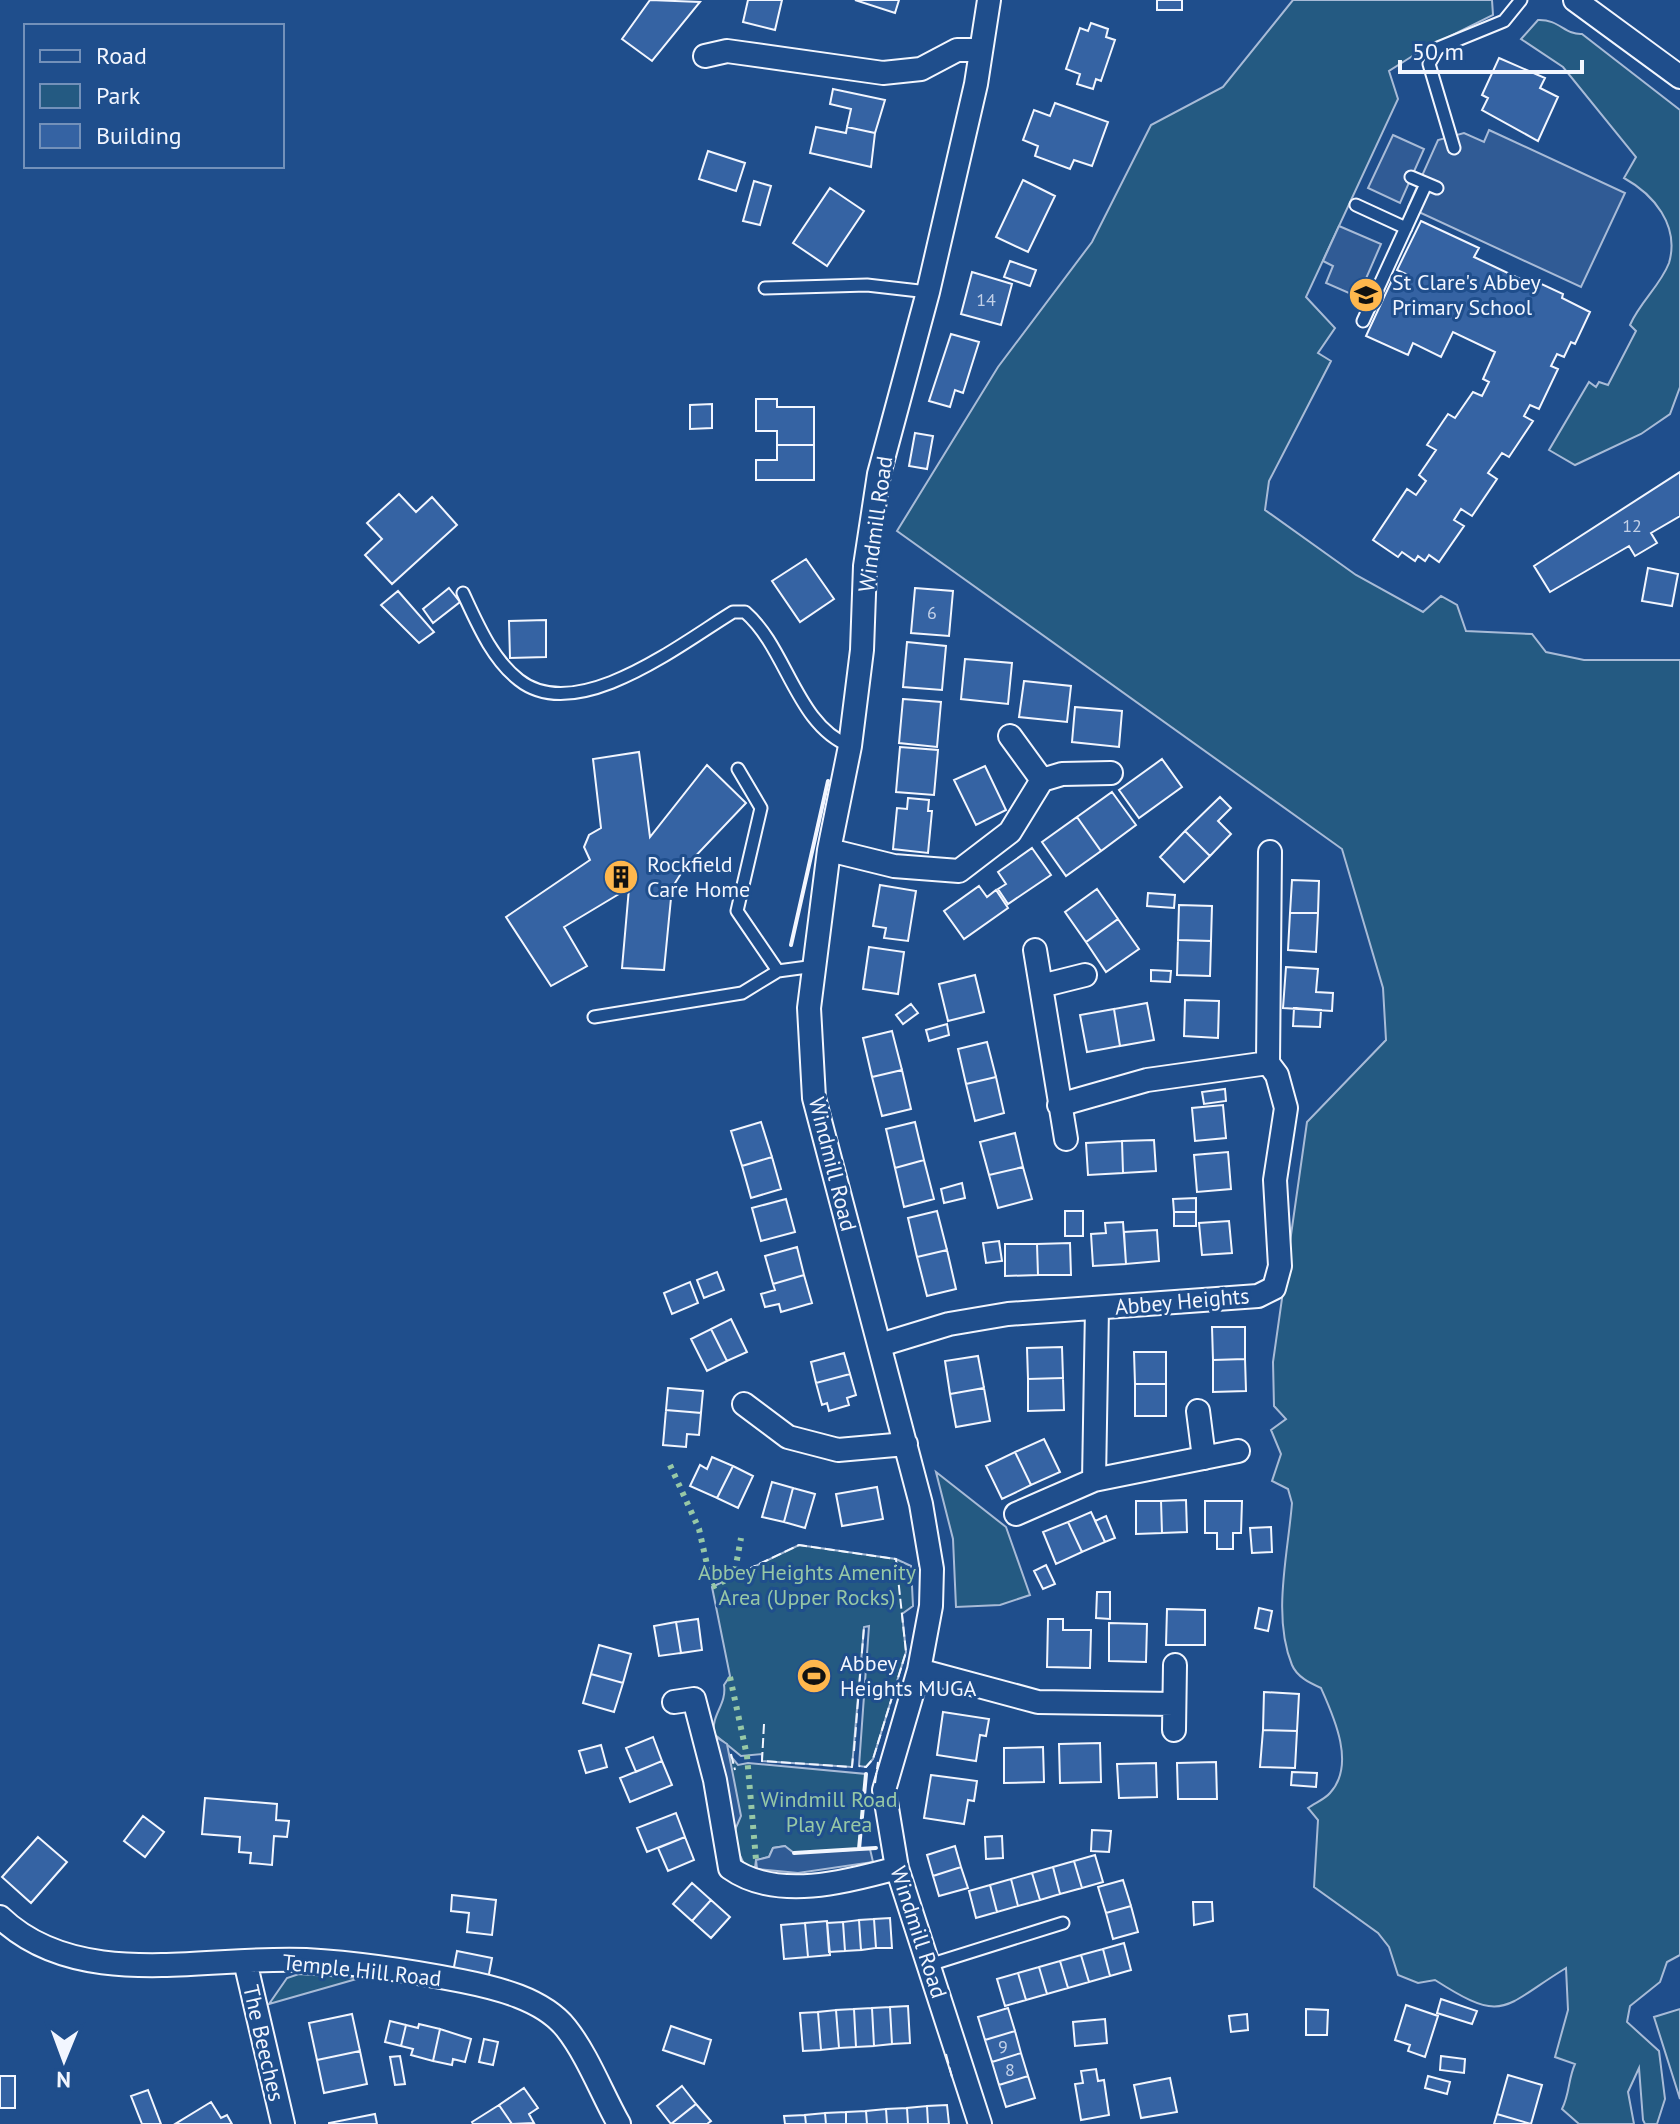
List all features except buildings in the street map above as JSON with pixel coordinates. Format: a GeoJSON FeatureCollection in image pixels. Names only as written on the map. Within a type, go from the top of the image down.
{"type":"FeatureCollection","features":[{"type":"Feature","properties":{"kind":"street","name":"Windmill Road"},"geometry":{"type":"LineString","coordinates":[[980,2124],[897,1868],[884,1790],[919,1670],[931,1606],[932,1569],[906,1444],[814,1098],[809,1008],[829,850],[850,746],[862,650],[865,566],[879,474],[928,292],[989,0]]}},
{"type":"Feature","properties":{"kind":"street"},"geometry":{"type":"LineString","coordinates":[[1575,0],[1680,77]]}},
{"type":"Feature","properties":{"kind":"street"},"geometry":{"type":"LineString","coordinates":[[705,56],[727,51],[883,73],[921,69],[957,50],[981,50]]}},
{"type":"Feature","properties":{"kind":"street"},"geometry":{"type":"LineString","coordinates":[[1010,736],[1042,780]]}},
{"type":"Feature","properties":{"kind":"street"},"geometry":{"type":"LineString","coordinates":[[829,850],[894,866],[959,871],[1010,832],[1042,780],[1062,774],[1111,773]]}},
{"type":"Feature","properties":{"kind":"street","name":"Abbey Heights"},"geometry":{"type":"LineString","coordinates":[[880,1345],[949,1324],[993,1317],[1258,1296],[1274,1288],[1280,1266],[1275,1180],[1286,1108],[1277,1075],[1268,1063],[1270,852]]}},
{"type":"Feature","properties":{"kind":"street"},"geometry":{"type":"LineString","coordinates":[[1035,950],[1066,1139]]}},
{"type":"Feature","properties":{"kind":"street"},"geometry":{"type":"LineString","coordinates":[[1041,986],[1085,975]]}},
{"type":"Feature","properties":{"kind":"street"},"geometry":{"type":"LineString","coordinates":[[1059,1105],[1147,1080],[1268,1063]]}},
{"type":"Feature","properties":{"kind":"street","name":"Abbey Heights"},"geometry":{"type":"LineString","coordinates":[[1094,1480],[1097,1308]]}},
{"type":"Feature","properties":{"kind":"street"},"geometry":{"type":"LineString","coordinates":[[744,1404],[788,1437],[838,1450],[906,1444]]}},
{"type":"Feature","properties":{"kind":"street"},"geometry":{"type":"LineString","coordinates":[[1198,1411],[1204,1458]]}},
{"type":"Feature","properties":{"kind":"street"},"geometry":{"type":"LineString","coordinates":[[1016,1514],[1094,1480],[1238,1451]]}},
{"type":"Feature","properties":{"kind":"street"},"geometry":{"type":"LineString","coordinates":[[1174,1730],[1175,1665]]}},
{"type":"Feature","properties":{"kind":"street"},"geometry":{"type":"LineString","coordinates":[[919,1670],[1038,1702],[1174,1704]]}},
{"type":"Feature","properties":{"kind":"street"},"geometry":{"type":"LineString","coordinates":[[674,1702],[694,1699],[715,1780],[730,1868],[742,1876],[766,1883],[797,1886],[836,1882],[897,1868]]}},
{"type":"Feature","properties":{"kind":"street","name":"Temple Hill Road"},"geometry":{"type":"LineString","coordinates":[[0,1917],[61,1953],[99,1961],[304,1960],[410,1971],[486,1986],[535,2004],[565,2027],[619,2124]]}},
{"type":"Feature","properties":{"kind":"street","name":"The Beeches"},"geometry":{"type":"LineString","coordinates":[[245,1961],[283,2124]]}},
{"type":"Feature","properties":{"kind":"lane"},"geometry":{"type":"LineString","coordinates":[[1454,148],[1429,64],[1438,48],[1504,21],[1521,0]]}},
{"type":"Feature","properties":{"kind":"lane"},"geometry":{"type":"LineString","coordinates":[[1363,321],[1406,228],[1432,186],[1411,177]]}},
{"type":"Feature","properties":{"kind":"lane"},"geometry":{"type":"LineString","coordinates":[[1356,205],[1406,228]]}},
{"type":"Feature","properties":{"kind":"lane"},"geometry":{"type":"LineString","coordinates":[[765,288],[867,285],[928,292]]}},
{"type":"Feature","properties":{"kind":"lane"},"geometry":{"type":"LineString","coordinates":[[463,593],[505,667],[520,682],[541,692],[560,695],[606,685],[733,612],[745,612],[765,634],[813,714],[834,739],[850,746]]}},
{"type":"Feature","properties":{"kind":"lane"},"geometry":{"type":"LineString","coordinates":[[738,769],[761,808],[737,911],[778,971]]}},
{"type":"Feature","properties":{"kind":"lane"},"geometry":{"type":"LineString","coordinates":[[594,1017],[742,993],[778,971],[815,966]]}},
{"type":"Feature","properties":{"kind":"lane"},"geometry":{"type":"LineString","coordinates":[[929,1965],[1063,1923]]}},
{"type":"Feature","properties":{"kind":"green space"},"geometry":{"type":"Polygon","coordinates":[[[1293,0],[1492,0],[1493,15],[1422,50],[1389,71],[1398,99],[1306,297],[1335,328],[1318,353],[1331,361],[1269,481],[1265,510],[1356,575],[1423,612],[1441,596],[1457,605],[1466,631],[1532,634],[1546,652],[1584,660],[1680,660],[1680,1955],[1667,1962],[1660,1982],[1630,2006],[1627,2022],[1659,2051],[1665,2099],[1657,2124],[1645,2124],[1643,2120],[1639,2068],[1628,2092],[1634,2124],[1579,2124],[1562,2109],[1575,2064],[1555,2057],[1568,2010],[1566,1968],[1503,2006],[1476,2003],[1435,1980],[1418,1983],[1398,1975],[1389,1947],[1378,1933],[1314,1887],[1318,1820],[1308,1808],[1328,1795],[1338,1782],[1342,1755],[1332,1713],[1321,1688],[1297,1673],[1286,1646],[1282,1606],[1292,1503],[1288,1489],[1272,1481],[1281,1454],[1271,1430],[1286,1419],[1274,1406],[1273,1362],[1307,1122],[1386,1040],[1383,988],[1342,849],[897,531],[998,367],[1092,242],[1151,125],[1223,87],[1293,0]]]}},
{"type":"Feature","properties":{"kind":"green space"},"geometry":{"type":"Polygon","coordinates":[[[1538,20],[1582,34],[1680,110],[1680,387],[1670,414],[1641,434],[1575,465],[1549,450],[1589,382],[1596,387],[1599,382],[1608,385],[1636,331],[1630,325],[1669,263],[1671,236],[1662,212],[1654,202],[1624,178],[1636,157],[1563,67],[1521,39],[1538,20]]]}},
{"type":"Feature","properties":{"kind":"green space"},"geometry":{"type":"Polygon","coordinates":[[[936,1472],[1006,1527],[1030,1595],[1000,1605],[956,1607],[953,1539],[936,1472]]]}},
{"type":"Feature","properties":{"kind":"green space","name":"Abbey Heights Amenity Area (Upper Rocks)"},"geometry":{"type":"Polygon","coordinates":[[[799,1545],[896,1559],[911,1566],[913,1606],[902,1614],[906,1652],[873,1759],[866,1767],[859,1766],[869,1626],[864,1627],[852,1767],[762,1761],[762,1754],[741,1756],[714,1734],[724,1685],[730,1676],[712,1587],[799,1545]]]}},
{"type":"Feature","properties":{"kind":"green space","name":"Windmill Road Play Area"},"geometry":{"type":"Polygon","coordinates":[[[729,1754],[738,1765],[748,1763],[866,1774],[859,1849],[794,1855],[785,1846],[773,1848],[769,1857],[756,1860],[755,1868],[744,1864],[737,1849],[729,1754]]]}},
{"type":"Feature","properties":{"kind":"green space"},"geometry":{"type":"Polygon","coordinates":[[[299,1974],[360,1978],[269,2004],[287,1978],[299,1974]]]}},
{"type":"Feature","properties":{"kind":"green space"},"geometry":{"type":"Polygon","coordinates":[[[1680,2009],[1680,2099],[1654,2017],[1680,2009]]]}},
{"type":"Feature","properties":{"kind":"shaded area"},"geometry":{"type":"Polygon","coordinates":[[[1489,130],[1625,193],[1581,287],[1408,207],[1438,140],[1464,133],[1484,142],[1489,130]]]}},
{"type":"Feature","properties":{"kind":"shaded area"},"geometry":{"type":"Polygon","coordinates":[[[1393,135],[1424,149],[1400,203],[1368,188],[1393,135]]]}},
{"type":"Feature","properties":{"kind":"shaded area"},"geometry":{"type":"Polygon","coordinates":[[[1339,226],[1381,244],[1358,297],[1326,283],[1333,266],[1323,261],[1339,226]]]}},
{"type":"Feature","properties":{"kind":"shaded area"},"geometry":{"type":"Polygon","coordinates":[[[716,1737],[727,1744],[741,1816],[735,1830],[716,1737]]]}},
{"type":"Feature","properties":{"kind":"shaded area"},"geometry":{"type":"Polygon","coordinates":[[[785,1846],[794,1853],[870,1849],[873,1862],[798,1873],[757,1869],[756,1860],[769,1857],[773,1848],[785,1846]]]}},
{"type":"Feature","properties":{"kind":"hedge"},"geometry":{"type":"LineString","coordinates":[[670,1465],[699,1529],[712,1587],[734,1576],[741,1538]]}},
{"type":"Feature","properties":{"kind":"hedge"},"geometry":{"type":"LineString","coordinates":[[730,1677],[747,1756],[756,1860]]}},
{"type":"Feature","properties":{"kind":"fence"},"geometry":{"type":"LineString","coordinates":[[734,1576],[799,1545],[896,1559],[906,1652],[873,1759],[866,1767],[859,1766]]}},
{"type":"Feature","properties":{"kind":"fence"},"geometry":{"type":"LineString","coordinates":[[854,1751],[864,1627]]}},
{"type":"Feature","properties":{"kind":"fence"},"geometry":{"type":"LineString","coordinates":[[764,1724],[762,1761],[852,1767],[853,1756]]}},
{"type":"Feature","properties":{"kind":"fence"},"geometry":{"type":"LineString","coordinates":[[731,1754],[735,1770]]}},
{"type":"Feature","properties":{"kind":"fence"},"geometry":{"type":"LineString","coordinates":[[875,1783],[878,1762]]}},
{"type":"Feature","properties":{"kind":"fence"},"geometry":{"type":"LineString","coordinates":[[946,2054],[953,2081]]}},
{"type":"Feature","properties":{"kind":"wall"},"geometry":{"type":"LineString","coordinates":[[791,945],[828,781]]}},
{"type":"Feature","properties":{"kind":"wall"},"geometry":{"type":"LineString","coordinates":[[794,1853],[859,1849],[866,1774]]}},
{"type":"Feature","properties":{"kind":"wall"},"geometry":{"type":"LineString","coordinates":[[859,1849],[876,1848]]}},
{"type":"Feature","properties":{"kind":"place","name":"St Clare's Abbey Primary School"},"geometry":{"type":"Point","coordinates":[1366,295]}},
{"type":"Feature","properties":{"kind":"place","name":"Rockfield Care Home"},"geometry":{"type":"Point","coordinates":[621,877]}},
{"type":"Feature","properties":{"kind":"place","name":"Abbey Heights MUGA"},"geometry":{"type":"Point","coordinates":[814,1676]}}]}
